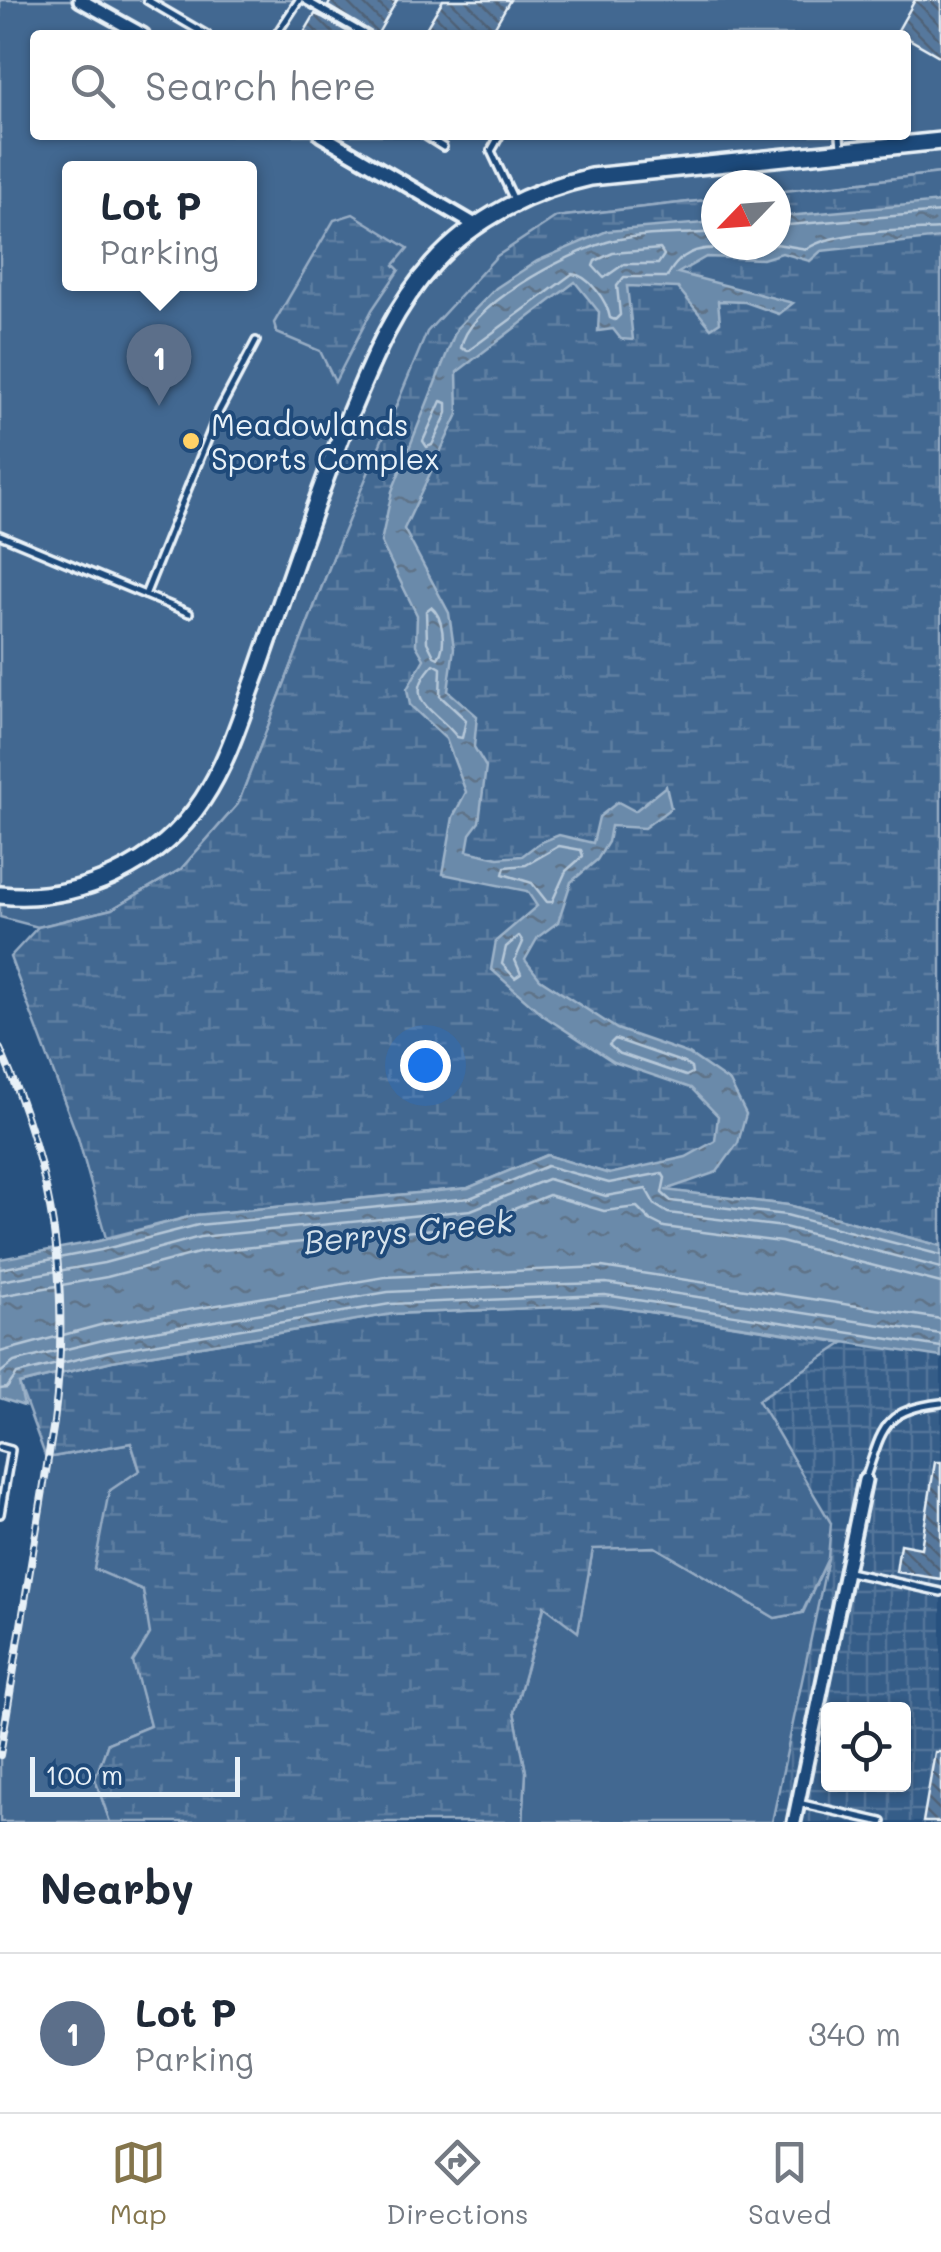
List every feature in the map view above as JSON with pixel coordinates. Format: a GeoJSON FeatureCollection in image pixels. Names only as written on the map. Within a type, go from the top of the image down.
{"type":"FeatureCollection","features":[{"type":"Feature","properties":{"kind":"street"},"geometry":{"type":"LineString","coordinates":[[80,0],[134,30]]}},
{"type":"Feature","properties":{"kind":"street"},"geometry":{"type":"LineString","coordinates":[[330,140],[477,226]]}},
{"type":"Feature","properties":{"kind":"street"},"geometry":{"type":"LineString","coordinates":[[0,895],[62,892],[113,876],[158,848],[203,800],[242,713],[323,481],[382,340],[422,276],[445,251],[516,203],[590,178],[840,143],[941,140]]}},
{"type":"Feature","properties":{"kind":"street"},"geometry":{"type":"LineString","coordinates":[[794,1822],[865,1480]]}},
{"type":"Feature","properties":{"kind":"lane"},"geometry":{"type":"LineString","coordinates":[[146,0],[198,30]]}},
{"type":"Feature","properties":{"kind":"lane"},"geometry":{"type":"LineString","coordinates":[[280,30],[302,0],[357,30]]}},
{"type":"Feature","properties":{"kind":"lane"},"geometry":{"type":"LineString","coordinates":[[432,140],[443,147]]}},
{"type":"Feature","properties":{"kind":"lane"},"geometry":{"type":"LineString","coordinates":[[497,140],[491,151],[516,203]]}},
{"type":"Feature","properties":{"kind":"lane"},"geometry":{"type":"LineString","coordinates":[[145,595],[217,416],[256,341]]}},
{"type":"Feature","properties":{"kind":"lane"},"geometry":{"type":"LineString","coordinates":[[0,535],[189,613]]}},
{"type":"Feature","properties":{"kind":"lane"},"geometry":{"type":"LineString","coordinates":[[865,1480],[884,1425],[896,1413],[941,1403]]}},
{"type":"Feature","properties":{"kind":"lane"},"geometry":{"type":"LineString","coordinates":[[0,1448],[10,1450],[0,1514]]}},
{"type":"Feature","properties":{"kind":"lane"},"geometry":{"type":"LineString","coordinates":[[846,1571],[941,1592]]}},
{"type":"Feature","properties":{"kind":"lane"},"geometry":{"type":"LineString","coordinates":[[798,1803],[882,1822]]}},
{"type":"Feature","properties":{"kind":"shaded area"},"geometry":{"type":"Polygon","coordinates":[[[844,1343],[941,1357],[941,1822],[772,1822],[828,1558],[831,1523],[757,1400],[844,1343]]]}},
{"type":"Feature","properties":{"kind":"green space","name":"Meadowlands Sports Complex"},"geometry":{"type":"Polygon","coordinates":[[[0,0],[941,0],[941,173],[791,190],[791,170],[701,170],[701,201],[556,217],[336,550],[238,804],[181,869],[112,909],[38,927],[0,917],[0,0]]]}},
{"type":"Feature","properties":{"kind":"green space"},"geometry":{"type":"Polygon","coordinates":[[[941,173],[941,1246],[788,1205],[663,1190],[547,1155],[468,1188],[196,1215],[106,1238],[78,1138],[10,957],[38,927],[112,909],[181,869],[238,804],[336,550],[427,332],[497,256],[556,217],[701,201],[701,260],[791,260],[791,190],[941,173]]]}},
{"type":"Feature","properties":{"kind":"green space"},"geometry":{"type":"Polygon","coordinates":[[[353,214],[408,248],[394,265],[399,270],[372,310],[335,382],[320,351],[277,333],[274,323],[334,220],[353,214]]]}},
{"type":"Feature","properties":{"kind":"green space"},"geometry":{"type":"Polygon","coordinates":[[[604,1305],[844,1343],[758,1400],[831,1523],[828,1558],[802,1613],[775,1618],[655,1547],[593,1549],[578,1632],[544,1606],[514,1712],[526,1772],[523,1822],[110,1822],[95,1779],[108,1743],[150,1726],[133,1662],[150,1634],[143,1590],[94,1569],[109,1491],[140,1470],[131,1443],[46,1458],[19,1384],[112,1361],[392,1314],[604,1305]]]}},
{"type":"Feature","properties":{"kind":"green space"},"geometry":{"type":"Polygon","coordinates":[[[131,1443],[140,1471],[143,1590],[151,1634],[134,1662],[150,1726],[108,1743],[95,1779],[110,1822],[0,1822],[0,1746],[46,1458],[131,1443]]]}},
{"type":"Feature","properties":{"kind":"green space"},"geometry":{"type":"Polygon","coordinates":[[[655,1547],[775,1618],[803,1613],[828,1558],[772,1822],[523,1822],[526,1772],[514,1712],[545,1605],[578,1631],[593,1548],[655,1547]]]}},
{"type":"Feature","properties":{"kind":"water"},"geometry":{"type":"Polygon","coordinates":[[[941,202],[941,238],[821,251],[810,261],[791,256],[791,216],[941,202]]]}},
{"type":"Feature","properties":{"kind":"water","name":"Berrys Creek"},"geometry":{"type":"Polygon","coordinates":[[[701,223],[701,260],[678,273],[793,303],[779,314],[745,302],[718,301],[720,322],[711,328],[678,288],[627,286],[633,340],[621,339],[613,329],[598,331],[599,312],[575,282],[457,372],[458,414],[404,529],[449,613],[454,648],[448,691],[477,716],[474,747],[486,767],[479,822],[470,834],[467,851],[498,858],[522,856],[559,835],[593,843],[599,817],[618,802],[635,811],[666,786],[671,808],[644,828],[611,826],[608,842],[597,860],[571,882],[558,922],[538,937],[525,960],[540,979],[617,1029],[689,1054],[730,1082],[746,1114],[738,1143],[717,1172],[665,1190],[788,1205],[941,1246],[941,1357],[604,1305],[392,1314],[112,1361],[19,1384],[24,1406],[0,1398],[0,1259],[99,1241],[196,1215],[468,1188],[547,1155],[609,1174],[686,1157],[715,1141],[718,1116],[691,1088],[614,1062],[544,1016],[491,969],[496,941],[537,906],[527,891],[443,874],[453,817],[466,792],[446,739],[410,705],[407,689],[424,659],[416,645],[417,615],[381,542],[392,491],[457,328],[496,288],[537,261],[607,231],[701,223]]]}},
{"type":"Feature","properties":{"kind":"building"},"geometry":{"type":"Polygon","coordinates":[[[331,0],[397,0],[380,30],[369,30],[328,6],[331,0]]]}},
{"type":"Feature","properties":{"kind":"building"},"geometry":{"type":"Polygon","coordinates":[[[443,0],[510,0],[493,30],[425,30],[443,0]]]}},
{"type":"Feature","properties":{"kind":"building"},"geometry":{"type":"Polygon","coordinates":[[[915,0],[941,0],[941,57],[911,40],[911,30],[898,30],[915,0]]]}},
{"type":"Feature","properties":{"kind":"building"},"geometry":{"type":"Polygon","coordinates":[[[315,14],[344,30],[306,30],[315,14]]]}},
{"type":"Feature","properties":{"kind":"building"},"geometry":{"type":"Polygon","coordinates":[[[935,1462],[941,1462],[941,1579],[896,1572],[900,1544],[921,1548],[935,1462]]]}},
{"type":"Feature","properties":{"kind":"building"},"geometry":{"type":"Polygon","coordinates":[[[935,1752],[941,1752],[941,1822],[923,1822],[935,1752]]]}},
{"type":"Feature","properties":{"kind":"railway"},"geometry":{"type":"LineString","coordinates":[[0,1049],[19,1095],[46,1186],[59,1278],[60,1325],[54,1422],[0,1755]]}},
{"type":"Feature","properties":{"kind":"place","name":"Lot P"},"geometry":{"type":"Point","coordinates":[159,406]}},
{"type":"Feature","properties":{"kind":"place","name":"Meadowlands Sports Complex"},"geometry":{"type":"Point","coordinates":[191,441]}}]}
